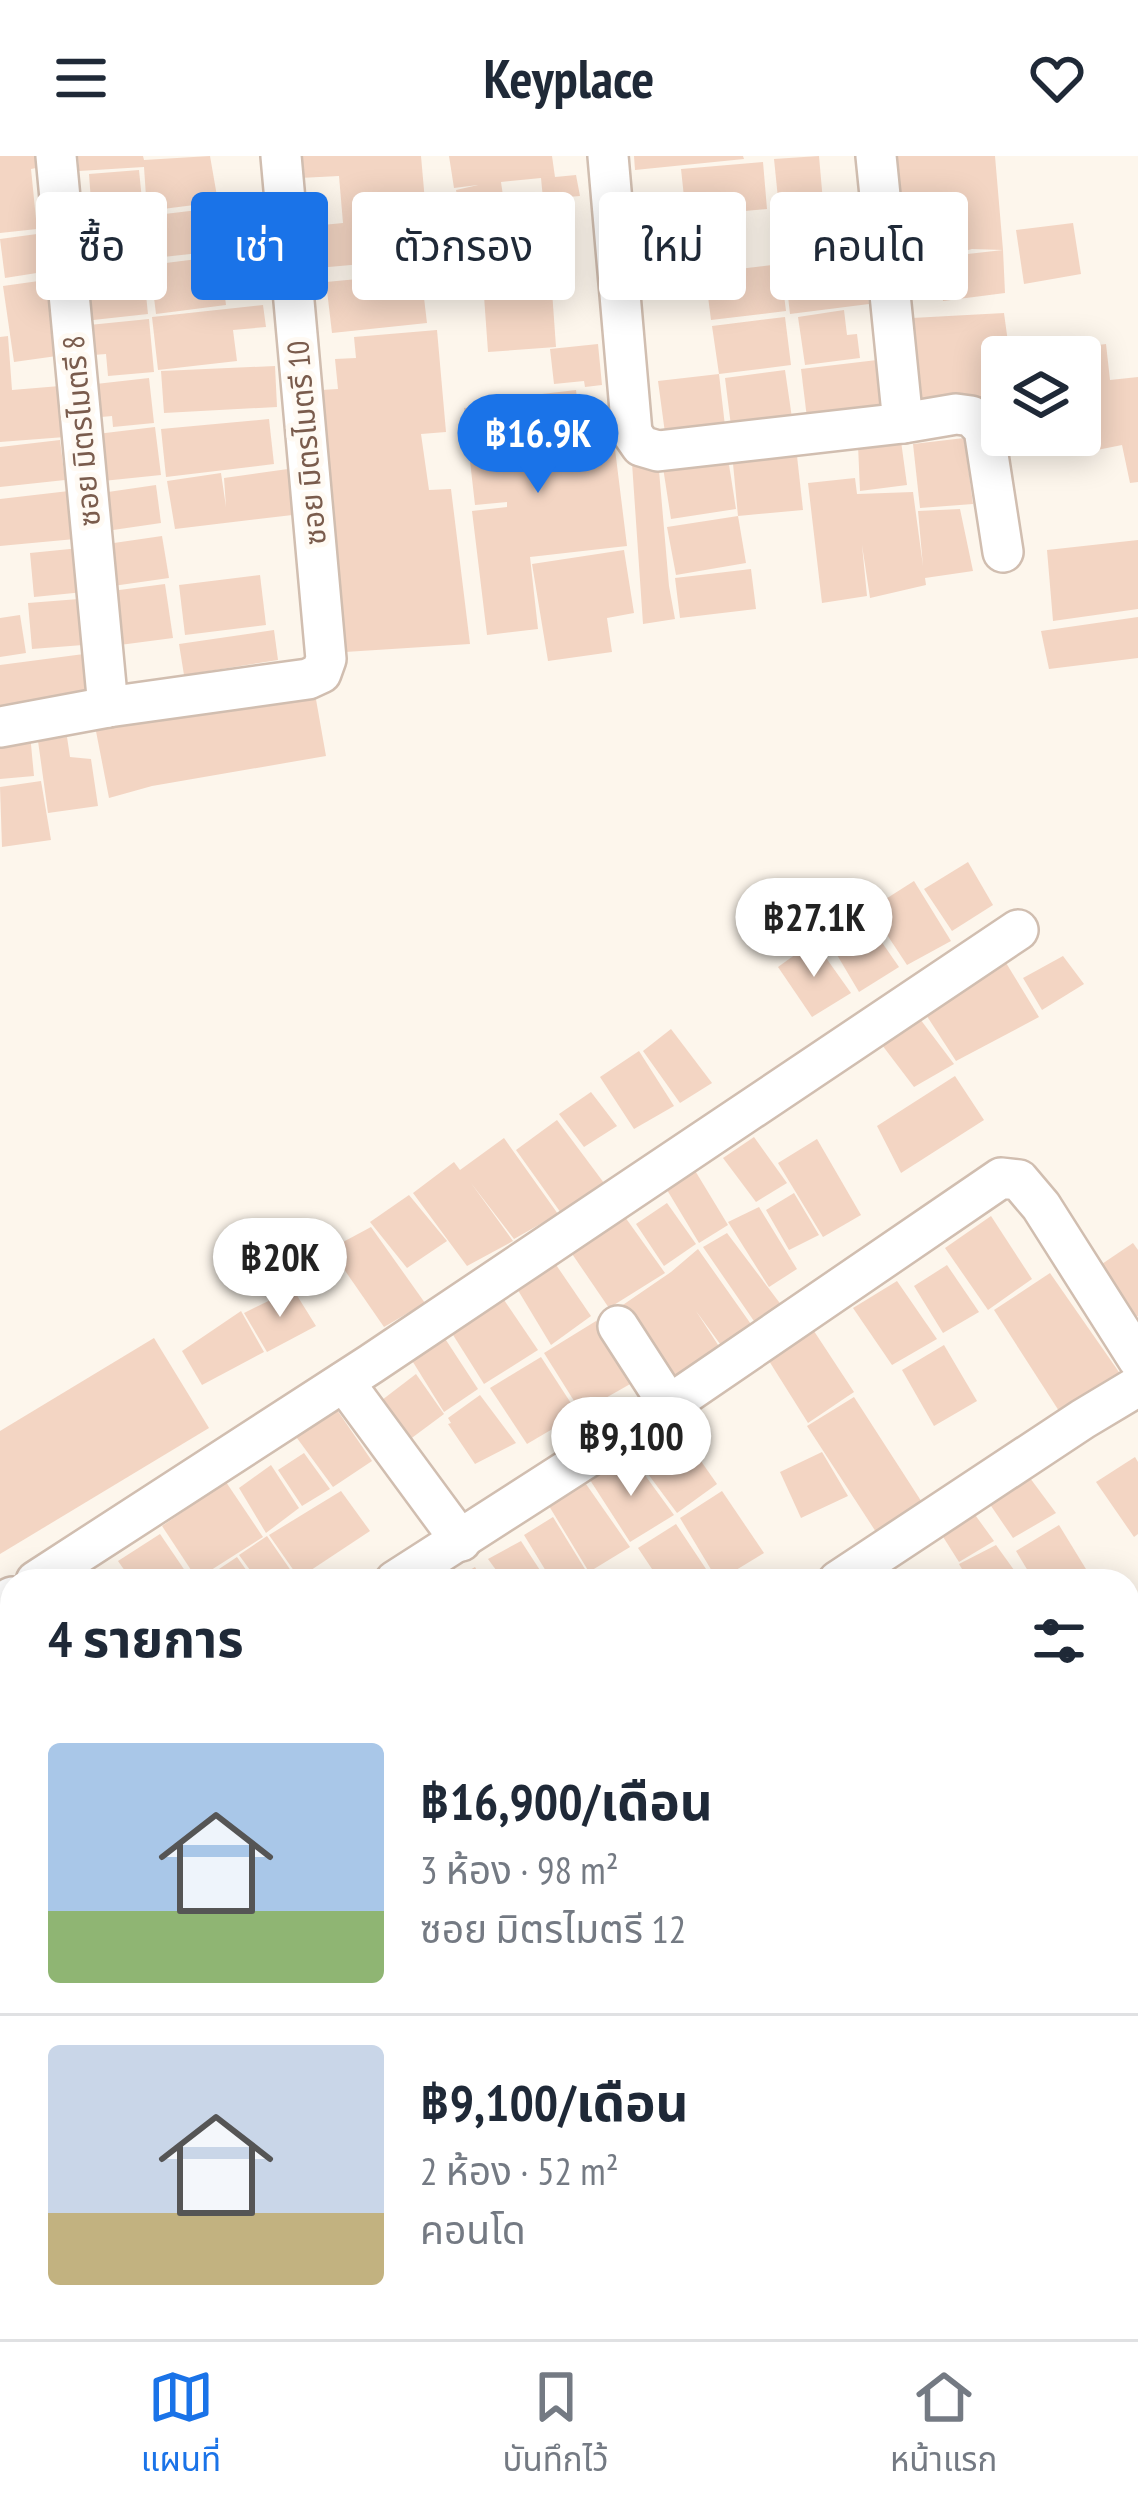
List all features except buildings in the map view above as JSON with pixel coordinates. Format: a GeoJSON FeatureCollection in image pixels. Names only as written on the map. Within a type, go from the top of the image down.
{"type":"FeatureCollection","features":[{"type":"Feature","properties":{"kind":"street","name":"ซอย มิตรไมตรี 8"},"geometry":{"type":"LineString","coordinates":[[56,156],[108,707]]}},
{"type":"Feature","properties":{"kind":"street","name":"ซอย มิตรไมตรี 10"},"geometry":{"type":"LineString","coordinates":[[108,707],[308,680],[320,673],[326,658],[281,156]]}},
{"type":"Feature","properties":{"kind":"street"},"geometry":{"type":"LineString","coordinates":[[608,156],[632,434],[641,446],[658,451],[956,414],[971,416],[984,429],[1003,552]]}},
{"type":"Feature","properties":{"kind":"street"},"geometry":{"type":"LineString","coordinates":[[876,156],[903,423]]}},
{"type":"Feature","properties":{"kind":"street"},"geometry":{"type":"LineString","coordinates":[[0,727],[108,707]]}},
{"type":"Feature","properties":{"kind":"street"},"geometry":{"type":"LineString","coordinates":[[55,1569],[344,1382],[1018,930]]}},
{"type":"Feature","properties":{"kind":"street"},"geometry":{"type":"LineString","coordinates":[[415,1569],[669,1405],[1001,1178],[1019,1180],[1041,1206],[1138,1359]]}},
{"type":"Feature","properties":{"kind":"street"},"geometry":{"type":"LineString","coordinates":[[618,1326],[669,1405]]}},
{"type":"Feature","properties":{"kind":"street"},"geometry":{"type":"LineString","coordinates":[[344,1382],[461,1541]]}},
{"type":"Feature","properties":{"kind":"street"},"geometry":{"type":"LineString","coordinates":[[856,1569],[1138,1386]]}}]}
